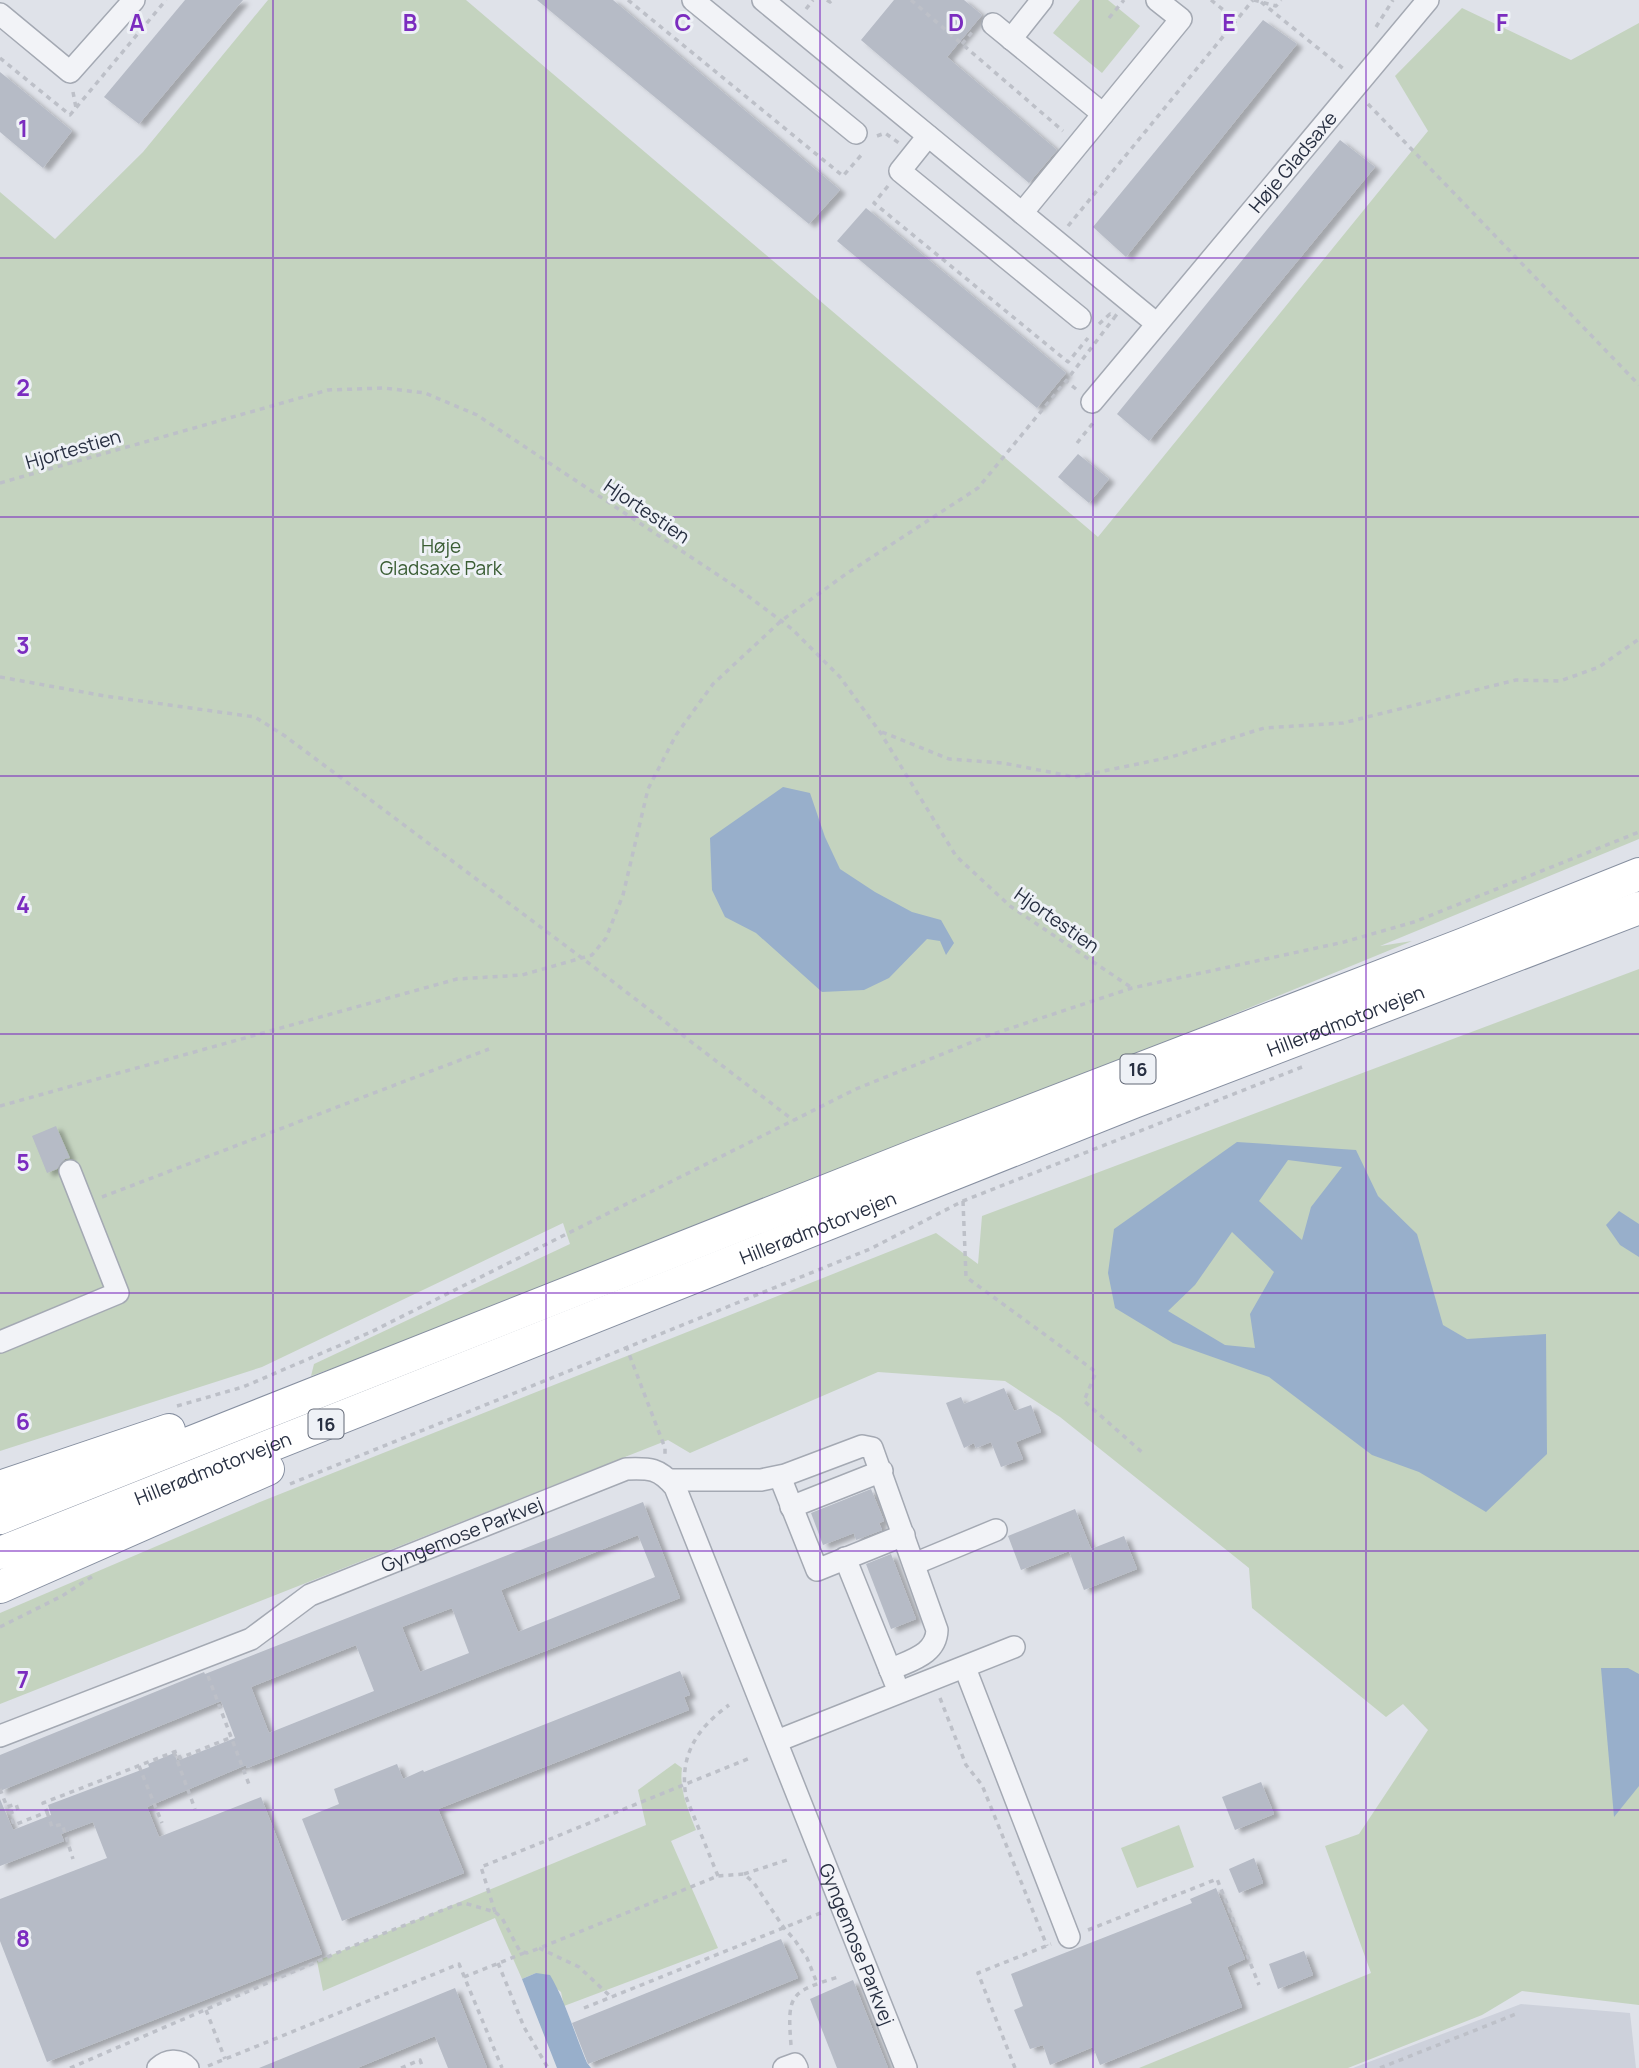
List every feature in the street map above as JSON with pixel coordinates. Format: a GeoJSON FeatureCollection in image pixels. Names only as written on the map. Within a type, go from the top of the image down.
{"type":"FeatureCollection","features":[{"type":"Feature","properties":{"kind":"highway","name":"Hillerødmotorvejen"},"geometry":{"type":"LineString","coordinates":[[0,1518],[914,1156],[1639,874]]}},
{"type":"Feature","properties":{"kind":"highway","name":"Hillerødmotorvejen"},"geometry":{"type":"LineString","coordinates":[[0,1553],[1134,1102],[1639,908]]}},
{"type":"Feature","properties":{"kind":"highway"},"geometry":{"type":"LineString","coordinates":[[0,1587],[652,1294]]}},
{"type":"Feature","properties":{"kind":"highway"},"geometry":{"type":"LineString","coordinates":[[0,1487],[213,1415],[405,1358]]}},
{"type":"Feature","properties":{"kind":"street"},"geometry":{"type":"LineString","coordinates":[[0,14],[70,72],[134,0]]}},
{"type":"Feature","properties":{"kind":"street"},"geometry":{"type":"LineString","coordinates":[[693,0],[856,132]]}},
{"type":"Feature","properties":{"kind":"street"},"geometry":{"type":"LineString","coordinates":[[1011,39],[1042,0]]}},
{"type":"Feature","properties":{"kind":"street"},"geometry":{"type":"LineString","coordinates":[[1022,213],[1181,19],[1157,0]]}},
{"type":"Feature","properties":{"kind":"street","name":"Høje Gladsaxe"},"geometry":{"type":"LineString","coordinates":[[1092,402],[1429,0]]}},
{"type":"Feature","properties":{"kind":"street"},"geometry":{"type":"LineString","coordinates":[[765,1],[1157,324]]}},
{"type":"Feature","properties":{"kind":"street"},"geometry":{"type":"LineString","coordinates":[[993,24],[1103,114]]}},
{"type":"Feature","properties":{"kind":"street"},"geometry":{"type":"LineString","coordinates":[[928,136],[900,170],[1080,318]]}},
{"type":"Feature","properties":{"kind":"street"},"geometry":{"type":"LineString","coordinates":[[0,1342],[118,1293],[70,1171]]}},
{"type":"Feature","properties":{"kind":"street"},"geometry":{"type":"LineString","coordinates":[[666,1476],[750,1480],[780,1477],[865,1446],[875,1451],[937,1630],[931,1650],[890,1670]]}},
{"type":"Feature","properties":{"kind":"street","name":"Gyngemose Parkvej"},"geometry":{"type":"LineString","coordinates":[[0,1736],[251,1639],[310,1595],[626,1469],[647,1468],[666,1476],[674,1487],[906,2068]]}},
{"type":"Feature","properties":{"kind":"street"},"geometry":{"type":"LineString","coordinates":[[792,1507],[882,1471]]}},
{"type":"Feature","properties":{"kind":"street"},"geometry":{"type":"LineString","coordinates":[[780,1477],[817,1570],[904,1535]]}},
{"type":"Feature","properties":{"kind":"street"},"geometry":{"type":"LineString","coordinates":[[914,1563],[996,1530]]}},
{"type":"Feature","properties":{"kind":"street"},"geometry":{"type":"LineString","coordinates":[[845,1558],[900,1693]]}},
{"type":"Feature","properties":{"kind":"street"},"geometry":{"type":"LineString","coordinates":[[777,1741],[1014,1647]]}},
{"type":"Feature","properties":{"kind":"street"},"geometry":{"type":"LineString","coordinates":[[965,1668],[1069,1937]]}},
{"type":"Feature","properties":{"kind":"street"},"geometry":{"type":"LineString","coordinates":[[158,2068],[173,2060],[188,2068]]}},
{"type":"Feature","properties":{"kind":"path"},"geometry":{"type":"LineString","coordinates":[[628,0],[843,177],[852,166]]}},
{"type":"Feature","properties":{"kind":"path"},"geometry":{"type":"LineString","coordinates":[[911,0],[1078,144]]}},
{"type":"Feature","properties":{"kind":"path"},"geometry":{"type":"LineString","coordinates":[[1109,18],[1124,0]]}},
{"type":"Feature","properties":{"kind":"path"},"geometry":{"type":"LineString","coordinates":[[1211,0],[1236,20]]}},
{"type":"Feature","properties":{"kind":"path"},"geometry":{"type":"LineString","coordinates":[[1056,241],[1254,0],[1276,6],[1281,0]]}},
{"type":"Feature","properties":{"kind":"path"},"geometry":{"type":"LineString","coordinates":[[1372,34],[1393,0]]}},
{"type":"Feature","properties":{"kind":"path"},"geometry":{"type":"LineString","coordinates":[[1261,2],[1349,74],[1350,66]]}},
{"type":"Feature","properties":{"kind":"path"},"geometry":{"type":"LineString","coordinates":[[1354,90],[1639,384]]}},
{"type":"Feature","properties":{"kind":"path"},"geometry":{"type":"LineString","coordinates":[[900,170],[874,202],[1068,362],[1071,359]]}},
{"type":"Feature","properties":{"kind":"path"},"geometry":{"type":"LineString","coordinates":[[0,1106],[457,979],[522,975],[592,955],[606,938],[624,895],[648,789],[676,735],[713,684],[781,621],[846,574],[978,488],[1114,318]]}},
{"type":"Feature","properties":{"kind":"path"},"geometry":{"type":"LineString","coordinates":[[1066,381],[1092,402]]}},
{"type":"Feature","properties":{"kind":"path","name":"Hjortestien"},"geometry":{"type":"LineString","coordinates":[[0,483],[328,390],[384,388],[425,393],[477,415],[736,587],[781,621],[840,677],[880,732],[956,856],[1010,906],[1132,988]]}},
{"type":"Feature","properties":{"kind":"path"},"geometry":{"type":"LineString","coordinates":[[880,732],[948,759],[1003,763],[1075,777],[1171,757],[1264,728],[1343,723],[1516,680],[1560,681],[1599,667],[1639,639]]}},
{"type":"Feature","properties":{"kind":"path"},"geometry":{"type":"LineString","coordinates":[[0,677],[104,696],[256,717],[582,958],[793,1120]]}},
{"type":"Feature","properties":{"kind":"path"},"geometry":{"type":"LineString","coordinates":[[166,1409],[243,1387],[371,1332],[856,1089],[987,1036],[1132,988],[1344,942],[1414,922],[1638,832]]}},
{"type":"Feature","properties":{"kind":"path"},"geometry":{"type":"LineString","coordinates":[[85,1204],[489,1049]]}},
{"type":"Feature","properties":{"kind":"path"},"geometry":{"type":"LineString","coordinates":[[280,1488],[870,1249],[963,1201],[1302,1067]]}},
{"type":"Feature","properties":{"kind":"path"},"geometry":{"type":"LineString","coordinates":[[963,1201],[966,1277],[1096,1372],[1084,1401],[1144,1454]]}},
{"type":"Feature","properties":{"kind":"path"},"geometry":{"type":"LineString","coordinates":[[626,1346],[665,1448],[666,1476]]}},
{"type":"Feature","properties":{"kind":"path"},"geometry":{"type":"LineString","coordinates":[[0,1627],[62,1596],[96,1574]]}},
{"type":"Feature","properties":{"kind":"path"},"geometry":{"type":"LineString","coordinates":[[201,1658],[250,1787]]}},
{"type":"Feature","properties":{"kind":"path"},"geometry":{"type":"LineString","coordinates":[[933,1681],[966,1765],[982,1785],[1046,1946]]}},
{"type":"Feature","properties":{"kind":"path"},"geometry":{"type":"LineString","coordinates":[[718,1876],[686,1797],[685,1759],[710,1718],[729,1705]]}},
{"type":"Feature","properties":{"kind":"path"},"geometry":{"type":"LineString","coordinates":[[73,1859],[62,1824],[52,1827],[43,1803],[174,1752],[177,1751],[180,1758],[232,1737]]}},
{"type":"Feature","properties":{"kind":"path"},"geometry":{"type":"LineString","coordinates":[[174,1752],[195,1809]]}},
{"type":"Feature","properties":{"kind":"path"},"geometry":{"type":"LineString","coordinates":[[495,1912],[481,1867],[750,1758]]}},
{"type":"Feature","properties":{"kind":"path"},"geometry":{"type":"LineString","coordinates":[[139,1766],[162,1822]]}},
{"type":"Feature","properties":{"kind":"path"},"geometry":{"type":"LineString","coordinates":[[0,1789],[7,1807],[16,1804],[18,1810],[10,1813],[14,1825],[47,1812]]}},
{"type":"Feature","properties":{"kind":"path"},"geometry":{"type":"LineString","coordinates":[[464,1977],[718,1876],[744,1874],[790,1859]]}},
{"type":"Feature","properties":{"kind":"path"},"geometry":{"type":"LineString","coordinates":[[744,1874],[754,1883],[807,1958],[817,1983]]}},
{"type":"Feature","properties":{"kind":"path"},"geometry":{"type":"LineString","coordinates":[[1015,2068],[978,1973],[1217,1879],[1259,1985]]}},
{"type":"Feature","properties":{"kind":"path"},"geometry":{"type":"LineString","coordinates":[[70,2068],[456,1905],[464,1903],[495,1912],[502,1918],[517,1946],[524,1953]]}},
{"type":"Feature","properties":{"kind":"path"},"geometry":{"type":"LineString","coordinates":[[584,2008],[813,1916]]}},
{"type":"Feature","properties":{"kind":"path"},"geometry":{"type":"LineString","coordinates":[[539,1948],[579,1967],[611,1997]]}},
{"type":"Feature","properties":{"kind":"path"},"geometry":{"type":"LineString","coordinates":[[498,1963],[524,2027],[548,2068]]}},
{"type":"Feature","properties":{"kind":"path"},"geometry":{"type":"LineString","coordinates":[[204,2068],[459,1964],[502,2068]]}},
{"type":"Feature","properties":{"kind":"path"},"geometry":{"type":"LineString","coordinates":[[792,2067],[788,2012],[798,1992],[838,1977]]}},
{"type":"Feature","properties":{"kind":"path"},"geometry":{"type":"LineString","coordinates":[[206,2010],[225,2059]]}},
{"type":"Feature","properties":{"kind":"path"},"geometry":{"type":"LineString","coordinates":[[1380,2068],[1516,2014]]}},
{"type":"Feature","properties":{"kind":"path"},"geometry":{"type":"LineString","coordinates":[[401,2068],[420,2060],[424,2068]]}},
{"type":"Feature","properties":{"kind":"shaded area"},"geometry":{"type":"Polygon","coordinates":[[[1521,2004],[1630,2013],[1636,2068],[1353,2068],[1521,2004]]]}},
{"type":"Feature","properties":{"kind":"green space","name":"Høje Gladsaxe Park"},"geometry":{"type":"Polygon","coordinates":[[[268,0],[466,0],[1098,537],[1428,131],[1395,76],[1462,8],[1571,60],[1639,23],[1639,839],[1380,946],[1412,941],[768,1205],[553,1290],[311,1376],[314,1364],[570,1244],[563,1223],[262,1367],[0,1451],[0,192],[55,239],[143,152],[268,0]]]}},
{"type":"Feature","properties":{"kind":"green space"},"geometry":{"type":"Polygon","coordinates":[[[1080,0],[1108,0],[1140,26],[1102,73],[1053,33],[1080,0]]]}},
{"type":"Feature","properties":{"kind":"green space"},"geometry":{"type":"Polygon","coordinates":[[[1639,969],[1639,2005],[1522,1991],[1482,2015],[1348,2068],[1139,2068],[1371,1973],[1325,1846],[1359,1834],[1428,1730],[1403,1704],[1386,1717],[1252,1608],[1249,1568],[1060,1417],[1005,1381],[878,1372],[690,1453],[668,1440],[0,1704],[0,1613],[260,1502],[936,1233],[978,1264],[982,1216],[1639,969]]]}},
{"type":"Feature","properties":{"kind":"green space"},"geometry":{"type":"Polygon","coordinates":[[[675,1763],[682,1768],[683,1792],[696,1830],[671,1841],[718,1948],[564,2006],[561,1992],[536,1973],[522,1979],[495,1918],[323,1991],[317,1961],[646,1825],[638,1790],[675,1763]]]}},
{"type":"Feature","properties":{"kind":"green space"},"geometry":{"type":"Polygon","coordinates":[[[1179,1825],[1194,1867],[1137,1888],[1121,1848],[1179,1825]]]}},
{"type":"Feature","properties":{"kind":"water"},"geometry":{"type":"Polygon","coordinates":[[[783,787],[810,793],[825,837],[840,869],[912,912],[941,920],[954,943],[946,955],[940,941],[927,939],[889,978],[864,990],[822,992],[756,933],[725,917],[712,890],[710,838],[783,787]]]}},
{"type":"Feature","properties":{"kind":"water"},"geometry":{"type":"Polygon","coordinates":[[[1237,1142],[1356,1150],[1378,1196],[1417,1234],[1443,1325],[1467,1339],[1546,1334],[1547,1454],[1486,1512],[1419,1472],[1372,1455],[1269,1377],[1173,1343],[1115,1308],[1108,1273],[1114,1229],[1237,1142]],[[1288,1160],[1259,1201],[1302,1240],[1311,1207],[1342,1167],[1288,1160]],[[1232,1232],[1195,1285],[1168,1311],[1225,1345],[1255,1348],[1250,1314],[1274,1272],[1232,1232]]]}},
{"type":"Feature","properties":{"kind":"water"},"geometry":{"type":"Polygon","coordinates":[[[1619,1211],[1639,1224],[1639,1257],[1620,1245],[1606,1225],[1619,1211]]]}},
{"type":"Feature","properties":{"kind":"water"},"geometry":{"type":"Polygon","coordinates":[[[1601,1668],[1628,1668],[1639,1674],[1639,1786],[1614,1817],[1601,1668]]]}},
{"type":"Feature","properties":{"kind":"water"},"geometry":{"type":"Polygon","coordinates":[[[536,1973],[550,1975],[591,2068],[557,2068],[522,1979],[536,1973]]]}},
{"type":"Feature","properties":{"kind":"building"},"geometry":{"type":"Polygon","coordinates":[[[185,0],[243,0],[139,124],[104,97],[185,0]]]}},
{"type":"Feature","properties":{"kind":"building"},"geometry":{"type":"Polygon","coordinates":[[[537,0],[613,0],[840,190],[809,224],[537,0]]]}},
{"type":"Feature","properties":{"kind":"building"},"geometry":{"type":"Polygon","coordinates":[[[894,0],[964,0],[982,15],[947,57],[1057,150],[1029,183],[861,40],[894,0]]]}},
{"type":"Feature","properties":{"kind":"building"},"geometry":{"type":"Polygon","coordinates":[[[1263,20],[1297,44],[1126,257],[1093,227],[1263,20]]]}},
{"type":"Feature","properties":{"kind":"building"},"geometry":{"type":"Polygon","coordinates":[[[0,72],[72,131],[43,168],[0,132],[0,72]]]}},
{"type":"Feature","properties":{"kind":"building"},"geometry":{"type":"Polygon","coordinates":[[[1340,140],[1375,167],[1149,441],[1117,414],[1340,140]]]}},
{"type":"Feature","properties":{"kind":"building"},"geometry":{"type":"Polygon","coordinates":[[[866,208],[1066,373],[1037,408],[837,241],[866,208]]]}},
{"type":"Feature","properties":{"kind":"building"},"geometry":{"type":"Polygon","coordinates":[[[1078,454],[1109,479],[1089,503],[1058,477],[1078,454]]]}},
{"type":"Feature","properties":{"kind":"building"},"geometry":{"type":"Polygon","coordinates":[[[56,1126],[70,1158],[65,1159],[57,1169],[47,1173],[32,1136],[56,1126]]]}},
{"type":"Feature","properties":{"kind":"building"},"geometry":{"type":"Polygon","coordinates":[[[1004,1388],[1014,1411],[1031,1405],[1041,1432],[1016,1442],[1023,1459],[1001,1467],[991,1442],[976,1448],[974,1443],[964,1448],[946,1403],[961,1397],[964,1404],[1004,1388]]]}},
{"type":"Feature","properties":{"kind":"building"},"geometry":{"type":"Polygon","coordinates":[[[871,1489],[884,1521],[879,1523],[882,1530],[856,1540],[854,1533],[823,1545],[811,1513],[871,1489]]]}},
{"type":"Feature","properties":{"kind":"building"},"geometry":{"type":"Polygon","coordinates":[[[643,1502],[680,1598],[247,1768],[246,1765],[147,1807],[159,1837],[261,1797],[322,1954],[47,2062],[0,1941],[0,1899],[107,1858],[93,1822],[61,1834],[64,1841],[0,1866],[0,1799],[13,1830],[51,1815],[48,1805],[149,1767],[148,1764],[174,1753],[177,1761],[235,1738],[221,1701],[0,1791],[0,1755],[204,1672],[205,1674],[643,1502]],[[638,1535],[501,1590],[518,1632],[655,1577],[638,1535]],[[452,1608],[402,1627],[420,1672],[469,1653],[452,1608]],[[356,1645],[251,1687],[269,1733],[374,1691],[356,1645]]]}},
{"type":"Feature","properties":{"kind":"building"},"geometry":{"type":"Polygon","coordinates":[[[1075,1509],[1091,1549],[1124,1536],[1137,1569],[1084,1590],[1069,1551],[1021,1570],[1008,1536],[1075,1509]]]}},
{"type":"Feature","properties":{"kind":"building"},"geometry":{"type":"Polygon","coordinates":[[[891,1554],[916,1619],[891,1629],[866,1564],[891,1554]]]}},
{"type":"Feature","properties":{"kind":"building"},"geometry":{"type":"Polygon","coordinates":[[[680,1671],[690,1695],[684,1697],[689,1710],[438,1809],[464,1873],[342,1921],[302,1819],[339,1804],[334,1789],[397,1764],[403,1779],[423,1770],[424,1772],[680,1671]]]}},
{"type":"Feature","properties":{"kind":"building"},"geometry":{"type":"Polygon","coordinates":[[[1261,1782],[1274,1814],[1235,1830],[1222,1797],[1261,1782]]]}},
{"type":"Feature","properties":{"kind":"building"},"geometry":{"type":"Polygon","coordinates":[[[1254,1858],[1263,1883],[1239,1893],[1229,1869],[1254,1858]]]}},
{"type":"Feature","properties":{"kind":"building"},"geometry":{"type":"Polygon","coordinates":[[[1216,1888],[1245,1959],[1227,1967],[1242,2007],[1100,2065],[1093,2047],[1050,2065],[1043,2045],[1030,2049],[1014,2010],[1023,2006],[1011,1974],[1192,1903],[1190,1899],[1216,1888]]]}},
{"type":"Feature","properties":{"kind":"building"},"geometry":{"type":"Polygon","coordinates":[[[781,1939],[798,1978],[588,2064],[572,2023],[781,1939]]]}},
{"type":"Feature","properties":{"kind":"building"},"geometry":{"type":"Polygon","coordinates":[[[1304,1951],[1313,1975],[1278,1989],[1269,1964],[1304,1951]]]}},
{"type":"Feature","properties":{"kind":"building"},"geometry":{"type":"Polygon","coordinates":[[[853,1980],[888,2068],[837,2068],[810,1999],[853,1980]]]}},
{"type":"Feature","properties":{"kind":"building"},"geometry":{"type":"Polygon","coordinates":[[[455,1988],[487,2068],[448,2068],[435,2036],[357,2068],[259,2068],[455,1988]]]}}]}
